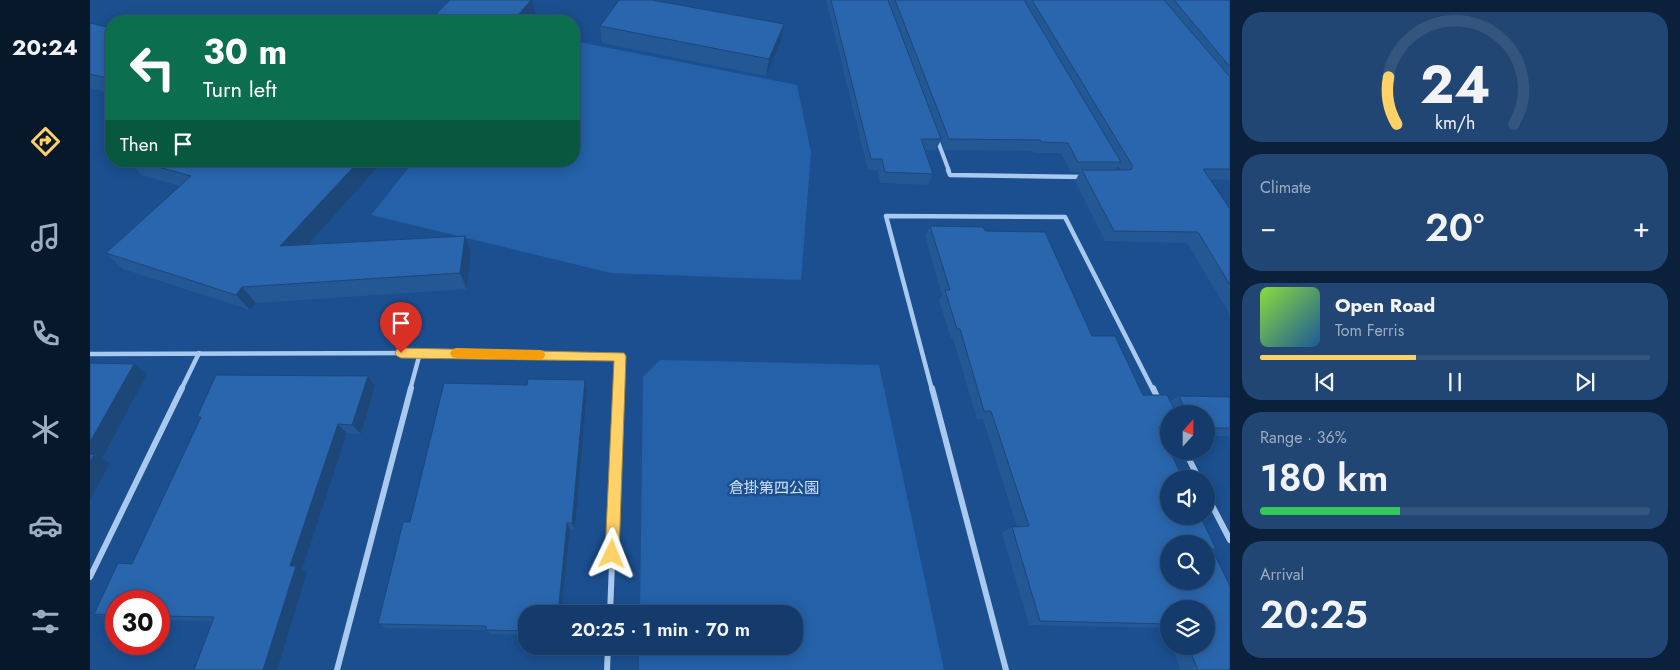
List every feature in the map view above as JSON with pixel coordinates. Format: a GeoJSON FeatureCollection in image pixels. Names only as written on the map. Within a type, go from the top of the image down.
{"type":"FeatureCollection","features":[{"type":"Feature","properties":{"kind":"street"},"geometry":{"type":"LineString","coordinates":[[933,129],[950,175],[1092,177]]}},
{"type":"Feature","properties":{"kind":"street"},"geometry":{"type":"LineString","coordinates":[[1006,670],[886,216],[1065,217],[1160,402]]}},
{"type":"Feature","properties":{"kind":"street"},"geometry":{"type":"LineString","coordinates":[[90,577],[200,353]]}},
{"type":"Feature","properties":{"kind":"street"},"geometry":{"type":"LineString","coordinates":[[337,670],[420,353]]}},
{"type":"Feature","properties":{"kind":"street"},"geometry":{"type":"LineString","coordinates":[[90,354],[420,353],[620,356],[610,605]]}},
{"type":"Feature","properties":{"kind":"street"},"geometry":{"type":"LineString","coordinates":[[1215,511],[1230,540]]}},
{"type":"Feature","properties":{"kind":"street"},"geometry":{"type":"LineString","coordinates":[[608,655],[608,670]]}},
{"type":"Feature","properties":{"kind":"green space"},"geometry":{"type":"Polygon","coordinates":[[[580,42],[797,85],[811,152],[801,280],[611,273],[371,215],[409,167],[580,167],[580,42]]]}},
{"type":"Feature","properties":{"kind":"green space","name":"倉掛第四公園"},"geometry":{"type":"Polygon","coordinates":[[[660,360],[879,365],[944,670],[639,670],[639,655],[803,655],[803,605],[640,605],[643,377],[660,360]]]}},
{"type":"Feature","properties":{"kind":"building"},"geometry":{"type":"Polygon","coordinates":[[[450,0],[531,0],[518,15],[435,15],[450,0]]]}},
{"type":"Feature","properties":{"kind":"building"},"geometry":{"type":"Polygon","coordinates":[[[619,0],[652,0],[784,24],[769,59],[600,26],[619,0]]]}},
{"type":"Feature","properties":{"kind":"building"},"geometry":{"type":"Polygon","coordinates":[[[831,0],[888,0],[941,139],[921,139],[933,174],[885,172],[882,159],[871,159],[831,0]]]}},
{"type":"Feature","properties":{"kind":"building"},"geometry":{"type":"Polygon","coordinates":[[[895,0],[1024,0],[1121,162],[1078,162],[1068,143],[1041,142],[1040,140],[949,139],[895,0]]]}},
{"type":"Feature","properties":{"kind":"building"},"geometry":{"type":"Polygon","coordinates":[[[1032,0],[1164,0],[1230,77],[1230,169],[1203,169],[1230,209],[1230,285],[1198,232],[1114,231],[1082,170],[1128,170],[1132,169],[1132,165],[1032,0]]]}},
{"type":"Feature","properties":{"kind":"building"},"geometry":{"type":"Polygon","coordinates":[[[1174,0],[1230,0],[1230,67],[1174,0]]]}},
{"type":"Feature","properties":{"kind":"building"},"geometry":{"type":"Polygon","coordinates":[[[90,23],[105,27],[105,78],[90,74],[90,23]]]}},
{"type":"Feature","properties":{"kind":"building"},"geometry":{"type":"Polygon","coordinates":[[[159,167],[353,167],[280,246],[465,236],[460,273],[242,287],[236,295],[106,253],[191,176],[159,167]]]}},
{"type":"Feature","properties":{"kind":"building"},"geometry":{"type":"Polygon","coordinates":[[[930,226],[983,227],[985,231],[1045,232],[1092,336],[1115,336],[1143,395],[1167,395],[1172,405],[1160,405],[1160,460],[1174,460],[1179,470],[1160,470],[1160,525],[1204,525],[1209,535],[1160,535],[1160,590],[1215,590],[1215,555],[1230,586],[1230,670],[1198,670],[1192,655],[1215,655],[1215,600],[1160,600],[1160,624],[1040,621],[1012,527],[1029,526],[991,411],[984,411],[960,329],[957,329],[945,290],[950,290],[930,226]]]}},
{"type":"Feature","properties":{"kind":"building"},"geometry":{"type":"Polygon","coordinates":[[[90,363],[134,364],[90,442],[90,363]]]}},
{"type":"Feature","properties":{"kind":"building"},"geometry":{"type":"Polygon","coordinates":[[[216,375],[368,376],[352,425],[338,424],[290,566],[296,566],[263,670],[194,670],[214,617],[170,616],[170,590],[105,590],[118,563],[132,564],[201,417],[197,417],[216,375]]]}},
{"type":"Feature","properties":{"kind":"building"},"geometry":{"type":"Polygon","coordinates":[[[528,379],[585,380],[572,523],[567,523],[559,605],[518,605],[518,631],[486,630],[486,626],[378,624],[403,522],[410,522],[444,383],[527,385],[528,379]]]}},
{"type":"Feature","properties":{"kind":"building"},"geometry":{"type":"Polygon","coordinates":[[[1179,396],[1230,397],[1230,428],[1215,428],[1215,405],[1183,405],[1179,396]]]}},
{"type":"Feature","properties":{"kind":"building"},"geometry":{"type":"Polygon","coordinates":[[[90,454],[94,455],[90,462],[90,454]]]}},
{"type":"Feature","properties":{"kind":"building"},"geometry":{"type":"Polygon","coordinates":[[[105,591],[105,614],[94,614],[105,591]]]}},
{"type":"Feature","properties":{"kind":"slow traffic"},"geometry":{"type":"LineString","coordinates":[[456,353],[540,355]]}},
{"type":"Feature","properties":{"kind":"route"},"geometry":{"type":"LineString","coordinates":[[401,353],[620,356],[612,554]]}}]}
